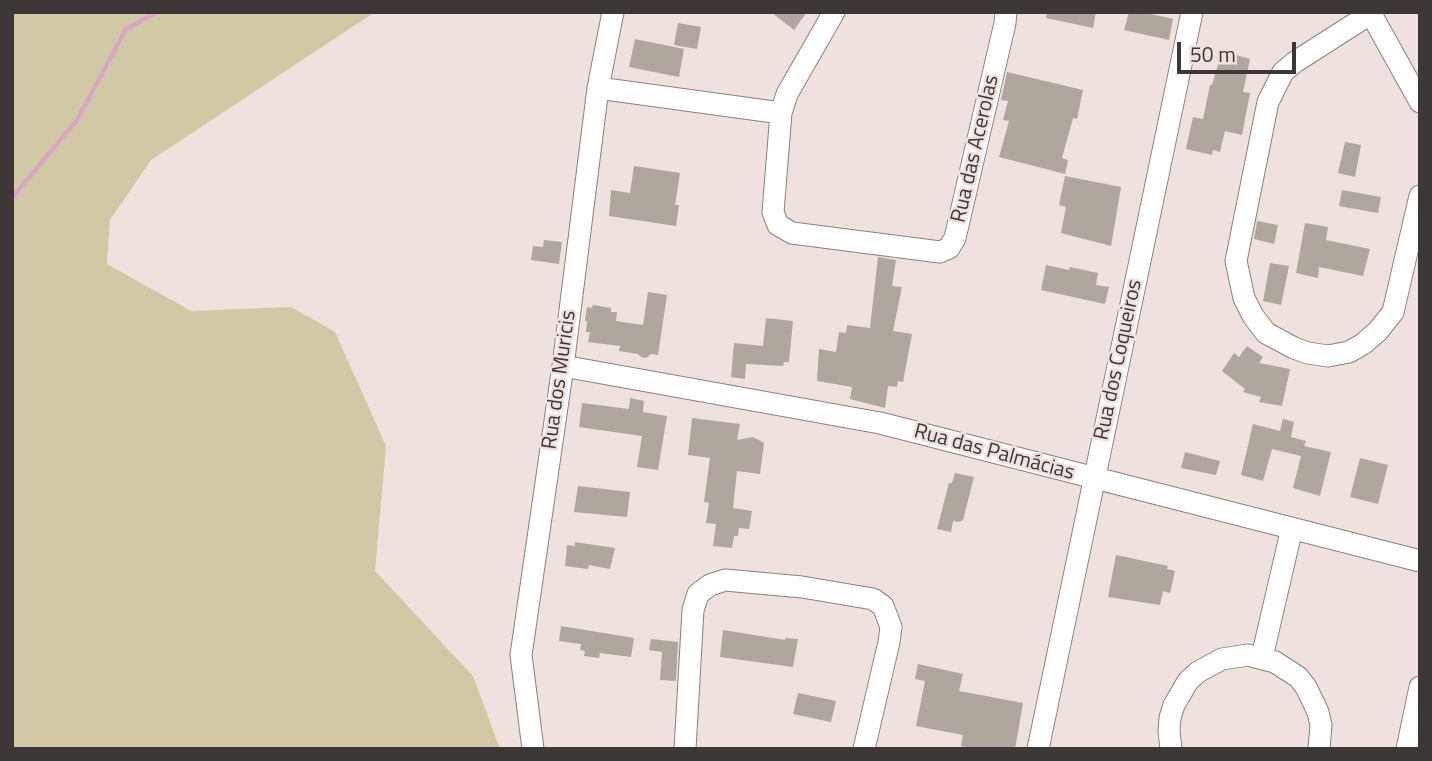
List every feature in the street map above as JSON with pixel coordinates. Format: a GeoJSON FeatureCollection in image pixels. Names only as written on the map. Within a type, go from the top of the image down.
{"type":"FeatureCollection","features":[{"type":"Feature","properties":{"kind":"street","name":"Rua dos Muricis"},"geometry":{"type":"LineString","coordinates":[[533,749],[521,654],[563,366],[598,88],[613,12]]}},
{"type":"Feature","properties":{"kind":"street","name":"Rua das Acerolas"},"geometry":{"type":"LineString","coordinates":[[834,12],[787,94],[781,113],[773,212],[778,225],[792,233],[945,251],[955,238],[1006,12]]}},
{"type":"Feature","properties":{"kind":"street","name":"Rua dos Coqueiros"},"geometry":{"type":"LineString","coordinates":[[1038,749],[1192,12]]}},
{"type":"Feature","properties":{"kind":"street"},"geometry":{"type":"LineString","coordinates":[[1420,102],[1370,13],[1283,72],[1268,103],[1236,261],[1244,298],[1266,333],[1308,353],[1328,356],[1349,352],[1378,331],[1393,312],[1420,196]]}},
{"type":"Feature","properties":{"kind":"street"},"geometry":{"type":"LineString","coordinates":[[598,88],[781,113]]}},
{"type":"Feature","properties":{"kind":"street","name":"Rua das Palmácias"},"geometry":{"type":"LineString","coordinates":[[563,366],[880,423],[1420,561]]}},
{"type":"Feature","properties":{"kind":"street"},"geometry":{"type":"LineString","coordinates":[[1262,657],[1292,528]]}},
{"type":"Feature","properties":{"kind":"street"},"geometry":{"type":"LineString","coordinates":[[685,749],[693,610],[698,594],[710,585],[725,580],[802,587],[873,599],[883,606],[891,627],[890,642],[864,749]]}},
{"type":"Feature","properties":{"kind":"street"},"geometry":{"type":"LineString","coordinates":[[1171,749],[1170,718],[1188,681],[1198,672],[1222,659],[1235,656],[1262,657],[1287,668],[1306,687],[1321,725],[1319,749]]}},
{"type":"Feature","properties":{"kind":"street"},"geometry":{"type":"LineString","coordinates":[[1407,749],[1420,687]]}},
{"type":"Feature","properties":{"kind":"shaded area"},"geometry":{"type":"Polygon","coordinates":[[[12,12],[375,12],[151,160],[110,220],[107,264],[191,311],[291,307],[335,332],[386,446],[375,571],[473,676],[500,749],[12,749],[12,12]]]}},
{"type":"Feature","properties":{"kind":"building"},"geometry":{"type":"Polygon","coordinates":[[[771,12],[807,12],[794,30],[771,12]]]}},
{"type":"Feature","properties":{"kind":"building"},"geometry":{"type":"Polygon","coordinates":[[[1047,12],[1096,12],[1093,28],[1046,18],[1047,12]]]}},
{"type":"Feature","properties":{"kind":"building"},"geometry":{"type":"Polygon","coordinates":[[[1129,12],[1173,19],[1169,40],[1124,30],[1129,12]]]}},
{"type":"Feature","properties":{"kind":"building"},"geometry":{"type":"Polygon","coordinates":[[[678,23],[701,27],[697,49],[674,45],[678,23]]]}},
{"type":"Feature","properties":{"kind":"building"},"geometry":{"type":"Polygon","coordinates":[[[635,39],[684,49],[679,77],[629,67],[635,39]]]}},
{"type":"Feature","properties":{"kind":"building"},"geometry":{"type":"Polygon","coordinates":[[[1222,51],[1250,59],[1243,92],[1250,93],[1242,135],[1225,131],[1220,152],[1213,150],[1212,155],[1186,149],[1193,117],[1203,119],[1210,85],[1222,51]]]}},
{"type":"Feature","properties":{"kind":"building"},"geometry":{"type":"Polygon","coordinates":[[[1007,72],[1083,90],[1077,119],[1073,118],[1062,158],[1068,160],[1065,174],[999,157],[1009,121],[1003,120],[1008,101],[1001,100],[1007,72]]]}},
{"type":"Feature","properties":{"kind":"building"},"geometry":{"type":"Polygon","coordinates":[[[1345,142],[1361,145],[1355,177],[1338,173],[1345,142]]]}},
{"type":"Feature","properties":{"kind":"building"},"geometry":{"type":"Polygon","coordinates":[[[634,166],[680,173],[675,205],[679,205],[676,226],[609,216],[611,190],[630,193],[634,166]]]}},
{"type":"Feature","properties":{"kind":"building"},"geometry":{"type":"Polygon","coordinates":[[[1065,176],[1121,187],[1111,246],[1061,233],[1066,207],[1059,205],[1065,176]]]}},
{"type":"Feature","properties":{"kind":"building"},"geometry":{"type":"Polygon","coordinates":[[[1342,190],[1381,197],[1378,213],[1339,206],[1342,190]]]}},
{"type":"Feature","properties":{"kind":"building"},"geometry":{"type":"Polygon","coordinates":[[[1257,221],[1278,225],[1274,244],[1254,239],[1257,221]]]}},
{"type":"Feature","properties":{"kind":"building"},"geometry":{"type":"Polygon","coordinates":[[[1305,223],[1328,227],[1326,240],[1370,249],[1363,276],[1319,267],[1318,278],[1296,273],[1305,223]]]}},
{"type":"Feature","properties":{"kind":"building"},"geometry":{"type":"Polygon","coordinates":[[[544,240],[562,242],[559,264],[531,260],[533,246],[543,247],[544,240]]]}},
{"type":"Feature","properties":{"kind":"building"},"geometry":{"type":"Polygon","coordinates":[[[878,257],[896,260],[892,286],[902,287],[893,331],[912,334],[903,382],[898,381],[897,387],[888,386],[885,408],[850,399],[852,387],[817,381],[819,349],[836,352],[839,332],[846,333],[847,325],[870,328],[878,257]]]}},
{"type":"Feature","properties":{"kind":"building"},"geometry":{"type":"Polygon","coordinates":[[[1270,263],[1289,266],[1281,305],[1263,301],[1270,263]]]}},
{"type":"Feature","properties":{"kind":"building"},"geometry":{"type":"Polygon","coordinates":[[[1046,265],[1098,273],[1096,285],[1109,287],[1105,304],[1041,290],[1046,265]]]}},
{"type":"Feature","properties":{"kind":"building"},"geometry":{"type":"Polygon","coordinates":[[[648,292],[667,295],[658,355],[651,354],[646,358],[619,351],[620,346],[588,342],[590,332],[586,332],[585,321],[587,307],[592,308],[593,305],[611,308],[611,312],[617,312],[616,321],[643,325],[648,292]]]}},
{"type":"Feature","properties":{"kind":"building"},"geometry":{"type":"Polygon","coordinates":[[[766,318],[793,321],[789,362],[784,362],[783,366],[746,364],[745,379],[731,377],[734,343],[763,346],[766,318]]]}},
{"type":"Feature","properties":{"kind":"building"},"geometry":{"type":"Polygon","coordinates":[[[1247,346],[1263,357],[1259,363],[1290,369],[1282,406],[1259,402],[1261,397],[1243,392],[1245,389],[1222,371],[1234,353],[1239,357],[1247,346]]]}},
{"type":"Feature","properties":{"kind":"building"},"geometry":{"type":"Polygon","coordinates":[[[630,398],[644,401],[643,412],[667,416],[658,470],[637,467],[642,436],[579,427],[582,403],[629,409],[630,398]]]}},
{"type":"Feature","properties":{"kind":"building"},"geometry":{"type":"Polygon","coordinates":[[[692,418],[740,424],[737,440],[753,437],[764,443],[760,474],[737,471],[733,508],[752,511],[749,529],[739,528],[732,548],[713,546],[716,524],[706,523],[709,503],[704,502],[710,458],[688,455],[692,418]]]}},
{"type":"Feature","properties":{"kind":"building"},"geometry":{"type":"Polygon","coordinates":[[[1283,419],[1294,422],[1291,437],[1306,441],[1304,446],[1331,452],[1320,496],[1293,488],[1301,456],[1272,449],[1263,481],[1241,475],[1253,424],[1280,431],[1283,419]]]}},
{"type":"Feature","properties":{"kind":"building"},"geometry":{"type":"Polygon","coordinates":[[[1185,452],[1220,461],[1216,475],[1181,468],[1185,452]]]}},
{"type":"Feature","properties":{"kind":"building"},"geometry":{"type":"Polygon","coordinates":[[[1360,458],[1388,465],[1378,504],[1350,497],[1360,458]]]}},
{"type":"Feature","properties":{"kind":"building"},"geometry":{"type":"Polygon","coordinates":[[[955,473],[974,477],[963,520],[953,521],[951,532],[937,529],[949,483],[952,483],[955,473]]]}},
{"type":"Feature","properties":{"kind":"building"},"geometry":{"type":"Polygon","coordinates":[[[578,486],[630,492],[627,517],[574,512],[578,486]]]}},
{"type":"Feature","properties":{"kind":"building"},"geometry":{"type":"Polygon","coordinates":[[[575,542],[615,548],[610,569],[589,565],[588,569],[565,566],[567,545],[575,546],[575,542]]]}},
{"type":"Feature","properties":{"kind":"building"},"geometry":{"type":"Polygon","coordinates":[[[1116,555],[1168,566],[1167,569],[1175,571],[1170,593],[1163,591],[1160,605],[1108,597],[1116,555]]]}},
{"type":"Feature","properties":{"kind":"building"},"geometry":{"type":"Polygon","coordinates":[[[561,626],[634,638],[631,657],[600,653],[599,658],[584,656],[585,651],[580,650],[581,644],[559,641],[561,626]]]}},
{"type":"Feature","properties":{"kind":"building"},"geometry":{"type":"Polygon","coordinates":[[[723,630],[785,640],[798,639],[793,667],[720,657],[723,630]]]}},
{"type":"Feature","properties":{"kind":"building"},"geometry":{"type":"Polygon","coordinates":[[[651,639],[678,642],[676,681],[660,680],[662,652],[649,650],[651,639]]]}},
{"type":"Feature","properties":{"kind":"building"},"geometry":{"type":"Polygon","coordinates":[[[918,664],[963,674],[959,691],[1023,703],[1015,749],[974,749],[961,746],[963,735],[916,726],[925,681],[915,679],[918,664]]]}},
{"type":"Feature","properties":{"kind":"building"},"geometry":{"type":"Polygon","coordinates":[[[798,693],[836,701],[831,722],[793,714],[798,693]]]}},
{"type":"Feature","properties":{"kind":"waterway"},"geometry":{"type":"LineString","coordinates":[[12,198],[77,120],[126,29],[157,12]]}}]}
